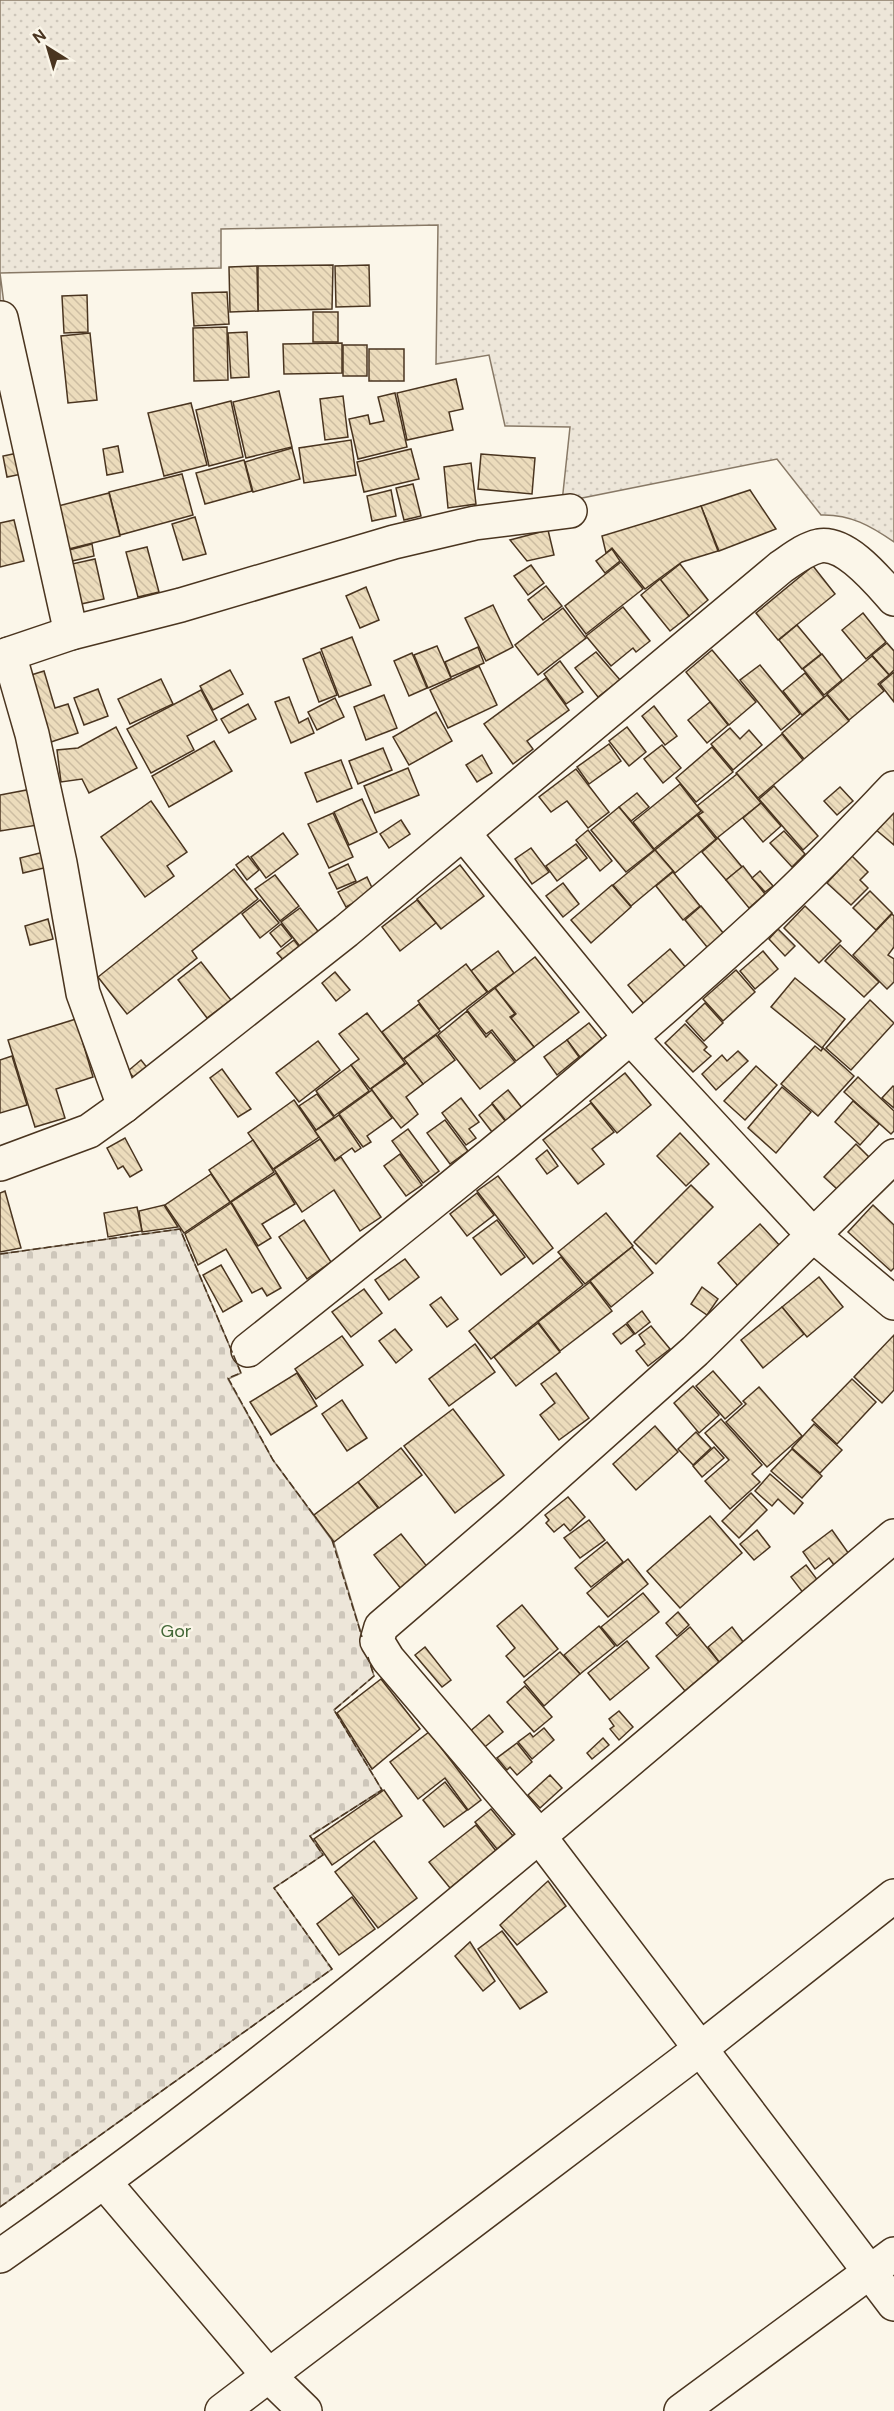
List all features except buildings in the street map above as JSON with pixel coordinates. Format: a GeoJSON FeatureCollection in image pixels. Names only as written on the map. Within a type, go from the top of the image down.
{"type":"FeatureCollection","features":[{"type":"Feature","properties":{"kind":"street"},"geometry":{"type":"LineString","coordinates":[[1,318],[71,633]]}},
{"type":"Feature","properties":{"kind":"street"},"geometry":{"type":"LineString","coordinates":[[124,1106],[83,993],[60,863],[32,734],[5,656],[71,633],[181,605],[394,542],[475,523],[570,512]]}},
{"type":"Feature","properties":{"kind":"street"},"geometry":{"type":"LineString","coordinates":[[0,1164],[89,1131],[124,1106],[346,931],[781,567],[801,553],[820,546],[838,549],[857,561],[894,599]]}},
{"type":"Feature","properties":{"kind":"street"},"geometry":{"type":"LineString","coordinates":[[248,1350],[400,1230],[630,1037],[761,922],[894,788]]}},
{"type":"Feature","properties":{"kind":"street"},"geometry":{"type":"LineString","coordinates":[[464,834],[630,1037],[814,1236],[894,1303]]}},
{"type":"Feature","properties":{"kind":"street"},"geometry":{"type":"LineString","coordinates":[[894,1156],[695,1351],[381,1627],[378,1634],[380,1649],[540,1836],[700,2049],[883,2262],[894,2304]]}},
{"type":"Feature","properties":{"kind":"street"},"geometry":{"type":"LineString","coordinates":[[0,2256],[105,2183],[321,2015],[540,1836],[894,1536]]}},
{"type":"Feature","properties":{"kind":"street"},"geometry":{"type":"LineString","coordinates":[[222,2411],[700,2049],[894,1896]]}},
{"type":"Feature","properties":{"kind":"street"},"geometry":{"type":"LineString","coordinates":[[105,2183],[268,2375],[305,2411]]}},
{"type":"Feature","properties":{"kind":"street"},"geometry":{"type":"LineString","coordinates":[[681,2411],[883,2262]]}},
{"type":"Feature","properties":{"kind":"green space"},"geometry":{"type":"Polygon","coordinates":[[[0,0],[894,0],[894,542],[860,522],[832,515],[821,515],[777,459],[562,502],[570,427],[505,426],[489,355],[436,364],[438,225],[221,229],[221,268],[0,273],[0,0]]]}},
{"type":"Feature","properties":{"kind":"green space"},"geometry":{"type":"Polygon","coordinates":[[[0,273],[5,312],[0,313],[0,273]]]}},
{"type":"Feature","properties":{"kind":"green space","name":"Gor"},"geometry":{"type":"Polygon","coordinates":[[[180,1229],[241,1373],[228,1379],[273,1460],[334,1543],[374,1676],[334,1710],[382,1790],[310,1836],[323,1855],[274,1888],[332,1969],[0,2207],[0,1254],[180,1229]]]}},
{"type":"Feature","properties":{"kind":"fence"},"geometry":{"type":"LineString","coordinates":[[0,1254],[180,1229],[241,1373],[228,1378],[273,1460],[316,1518]]}},
{"type":"Feature","properties":{"kind":"fence"},"geometry":{"type":"LineString","coordinates":[[332,1540],[362,1637]]}},
{"type":"Feature","properties":{"kind":"fence"},"geometry":{"type":"LineString","coordinates":[[0,2207],[332,1969],[274,1888],[323,1855],[310,1836],[382,1790],[334,1710],[374,1676],[368,1657]]}}]}
